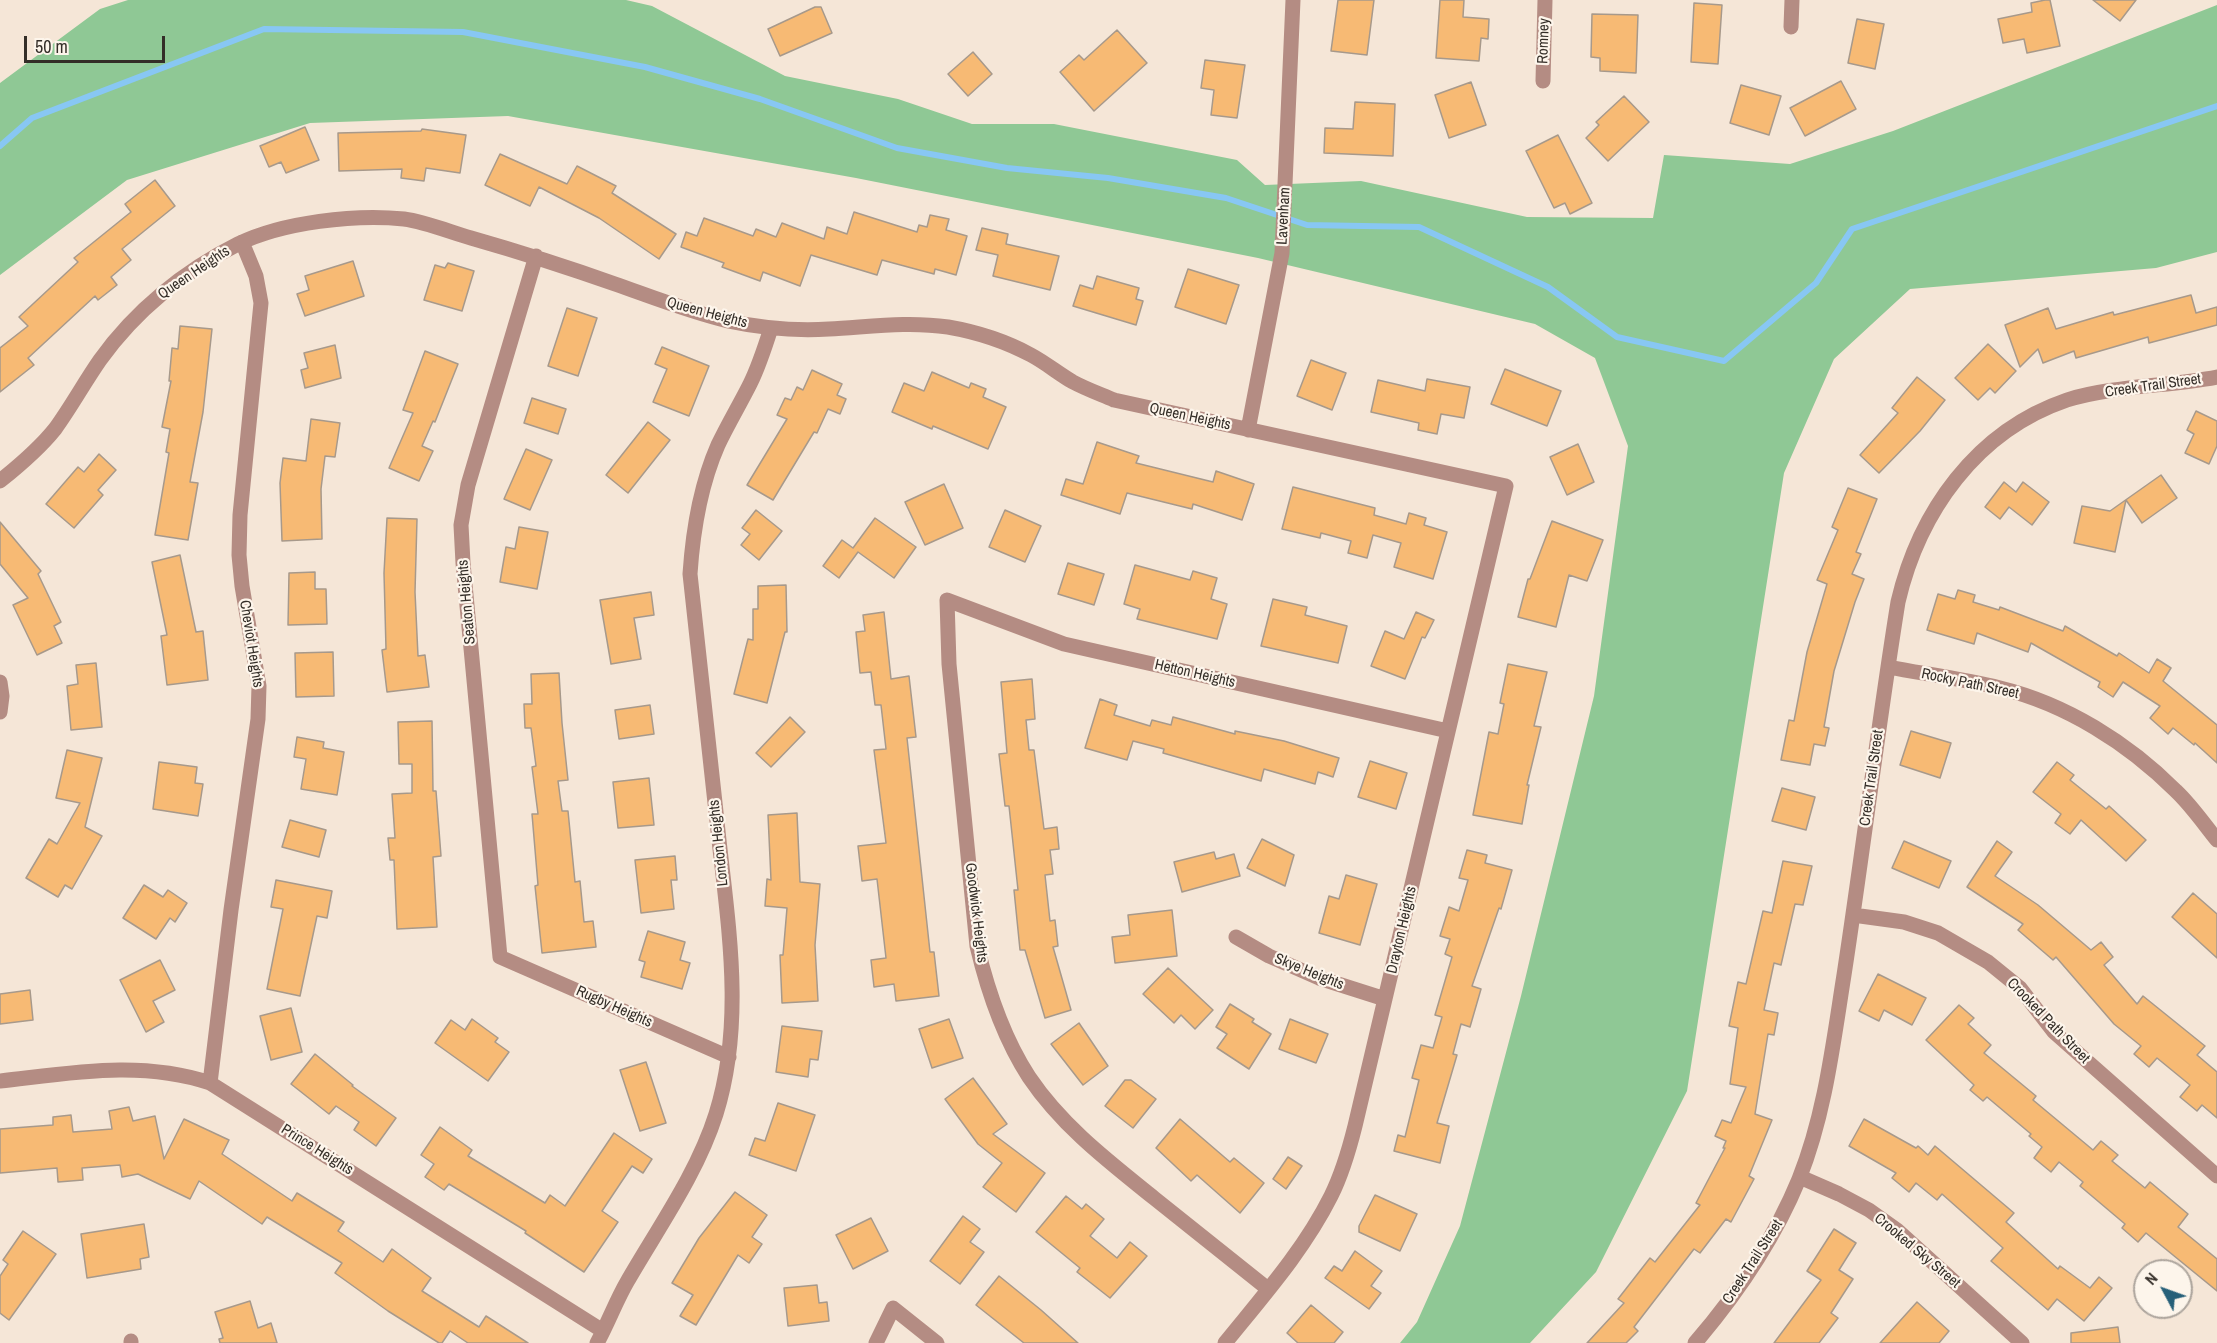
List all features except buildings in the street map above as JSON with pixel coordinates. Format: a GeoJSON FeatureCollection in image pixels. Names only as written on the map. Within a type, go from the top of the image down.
{"type":"FeatureCollection","features":[{"type":"Feature","properties":{"kind":"street","name":"Lavenham"},"geometry":{"type":"LineString","coordinates":[[1248,430],[1282,253],[1293,0]]}},
{"type":"Feature","properties":{"kind":"street","name":"Romney"},"geometry":{"type":"LineString","coordinates":[[1543,81],[1545,0]]}},
{"type":"Feature","properties":{"kind":"street"},"geometry":{"type":"LineString","coordinates":[[1791,27],[1792,0]]}},
{"type":"Feature","properties":{"kind":"street","name":"Queen Heights"},"geometry":{"type":"LineString","coordinates":[[0,480],[36,450],[55,428],[100,360],[125,329],[153,301],[191,272],[216,255],[242,242],[282,228],[346,219],[373,218],[408,219],[536,256],[695,312],[731,321],[771,328],[826,329],[892,324],[922,324],[951,328],[1007,343],[1033,356],[1074,383],[1114,400],[1506,486]]}},
{"type":"Feature","properties":{"kind":"street","name":"Cheviot Heights"},"geometry":{"type":"LineString","coordinates":[[210,1083],[258,719],[260,686],[242,586],[239,555],[240,515],[261,303],[256,276],[242,242]]}},
{"type":"Feature","properties":{"kind":"street","name":"Seaton Heights"},"geometry":{"type":"LineString","coordinates":[[500,957],[461,525],[476,454],[536,256]]}},
{"type":"Feature","properties":{"kind":"street","name":"London Heights"},"geometry":{"type":"LineString","coordinates":[[600,1337],[625,1285],[702,1149],[715,1115],[729,1057],[733,1000],[732,967],[690,574],[692,540],[707,474],[719,443],[752,381],[771,328]]}},
{"type":"Feature","properties":{"kind":"street","name":"Creek Trail Street"},"geometry":{"type":"LineString","coordinates":[[1695,1343],[1757,1260],[1783,1215],[1800,1177],[1818,1122],[1853,915],[1898,602],[1913,549],[1939,500],[1956,478],[1989,446],[2019,424],[2043,411],[2068,400],[2103,393],[2217,377]]}},
{"type":"Feature","properties":{"kind":"street","name":"Drayton Heights"},"geometry":{"type":"LineString","coordinates":[[1225,1343],[1315,1226],[1342,1169],[1356,1126],[1506,486]]}},
{"type":"Feature","properties":{"kind":"street","name":"Hetton Heights"},"geometry":{"type":"LineString","coordinates":[[947,600],[1064,644],[1449,732]]}},
{"type":"Feature","properties":{"kind":"street","name":"Goodwick Heights"},"geometry":{"type":"LineString","coordinates":[[947,600],[949,664],[977,946],[996,1012],[1011,1045],[1034,1083],[1075,1132],[1101,1156],[1268,1289]]}},
{"type":"Feature","properties":{"kind":"street","name":"Rocky Path Street"},"geometry":{"type":"LineString","coordinates":[[1888,667],[2001,688],[2040,701],[2078,718],[2114,739],[2147,764],[2178,792],[2217,840]]}},
{"type":"Feature","properties":{"kind":"street"},"geometry":{"type":"LineString","coordinates":[[0,682],[2,696],[0,712]]}},
{"type":"Feature","properties":{"kind":"street","name":"Crooked Path Street"},"geometry":{"type":"LineString","coordinates":[[1853,915],[1904,922],[1938,933],[1988,962],[2020,988],[2062,1040],[2217,1176]]}},
{"type":"Feature","properties":{"kind":"street","name":"Skye Heights"},"geometry":{"type":"LineString","coordinates":[[1236,937],[1269,956],[1318,978],[1386,999]]}},
{"type":"Feature","properties":{"kind":"street","name":"Rugby Heights"},"geometry":{"type":"LineString","coordinates":[[500,957],[729,1057]]}},
{"type":"Feature","properties":{"kind":"street","name":"Prince Heights"},"geometry":{"type":"LineString","coordinates":[[0,1080],[84,1071],[140,1069],[167,1071],[210,1083],[600,1337]]}},
{"type":"Feature","properties":{"kind":"street","name":"Crooked Sky Street"},"geometry":{"type":"LineString","coordinates":[[1800,1177],[1869,1210],[1898,1230],[2022,1343]]}},
{"type":"Feature","properties":{"kind":"street"},"geometry":{"type":"LineString","coordinates":[[876,1343],[893,1308],[937,1343]]}},
{"type":"Feature","properties":{"kind":"green space"},"geometry":{"type":"Polygon","coordinates":[[[128,0],[626,0],[652,6],[785,76],[898,99],[972,124],[1054,124],[1237,160],[1265,185],[1361,181],[1527,217],[1653,218],[1664,155],[1790,164],[1893,131],[2217,5],[2217,252],[2156,268],[1910,289],[1834,359],[1784,473],[1687,1091],[1596,1272],[1530,1343],[1400,1343],[1417,1322],[1460,1226],[1521,996],[1594,696],[1628,446],[1595,358],[1535,324],[1258,258],[856,178],[508,116],[310,123],[127,180],[0,275],[0,83],[100,9],[128,0]]]}},
{"type":"Feature","properties":{"kind":"waterway"},"geometry":{"type":"LineString","coordinates":[[0,146],[32,118],[264,29],[463,32],[645,67],[760,99],[897,148],[1007,168],[1108,178],[1226,198],[1307,225],[1419,227],[1548,287],[1617,337],[1724,361],[1816,283],[1852,229],[2217,106]]}}]}
